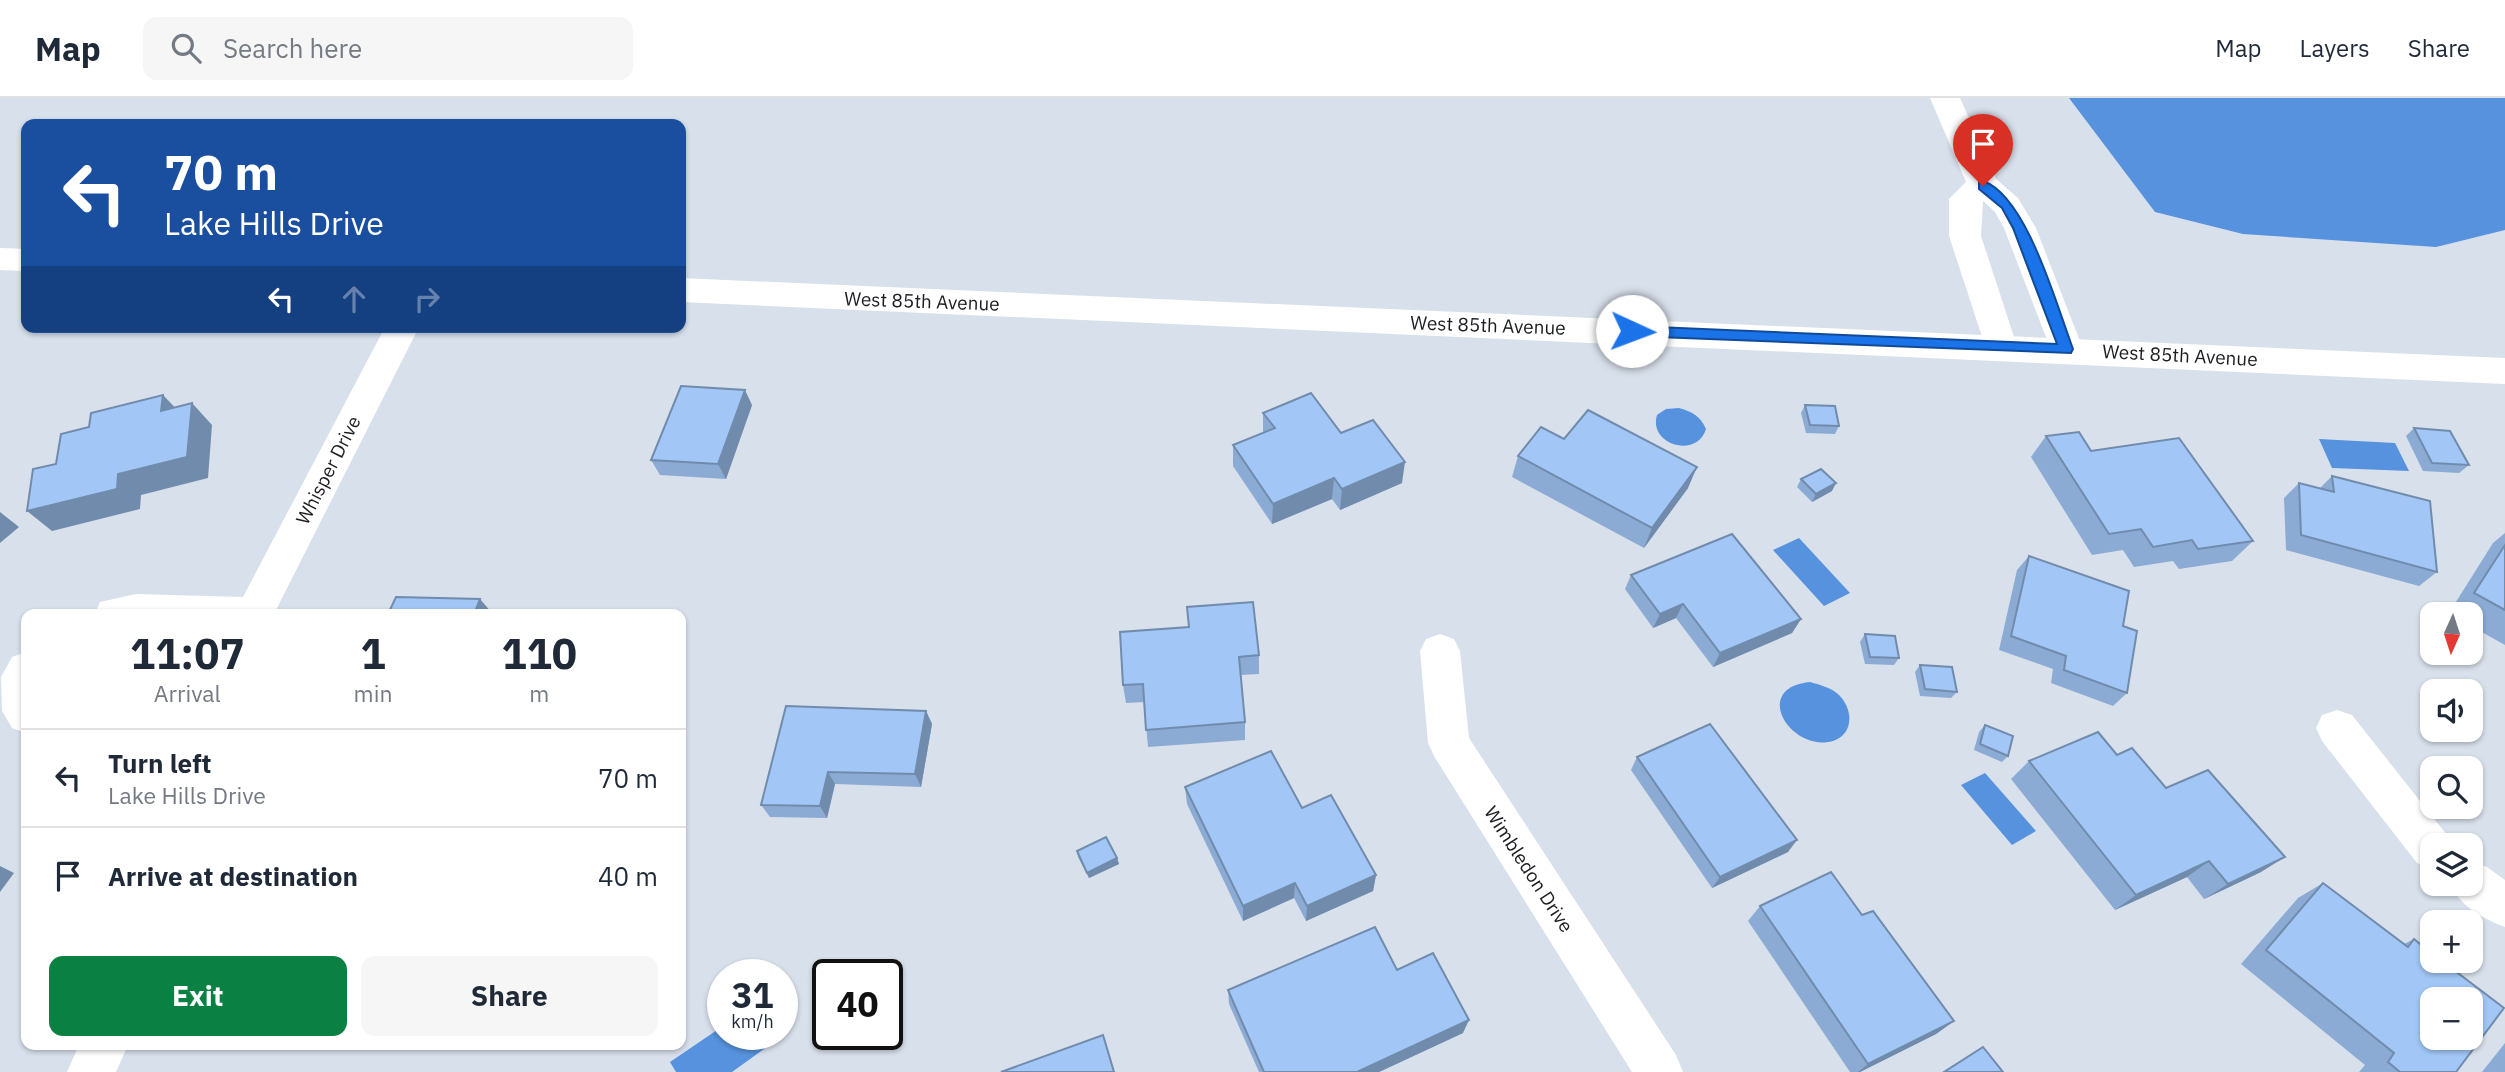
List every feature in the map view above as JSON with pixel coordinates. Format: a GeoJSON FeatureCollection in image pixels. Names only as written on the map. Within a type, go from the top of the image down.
{"type":"FeatureCollection","features":[{"type":"Feature","properties":{"kind":"street"},"geometry":{"type":"LineString","coordinates":[[1945,98],[1983,186],[2007,205],[2020,228],[2066,349]]}},
{"type":"Feature","properties":{"kind":"street"},"geometry":{"type":"LineString","coordinates":[[1983,186],[1965,200],[1965,236],[2000,346]]}},
{"type":"Feature","properties":{"kind":"street"},"geometry":{"type":"LineString","coordinates":[[0,259],[21,260]]}},
{"type":"Feature","properties":{"kind":"street","name":"West 85th Avenue"},"geometry":{"type":"LineString","coordinates":[[686,290],[2000,346],[2505,371]]}},
{"type":"Feature","properties":{"kind":"street","name":"Whisper Drive"},"geometry":{"type":"LineString","coordinates":[[258,609],[399,333]]}},
{"type":"Feature","properties":{"kind":"street","name":"Wimbledon Drive"},"geometry":{"type":"LineString","coordinates":[[1440,651],[1448,743],[1658,1072]]}},
{"type":"Feature","properties":{"kind":"street"},"geometry":{"type":"LineString","coordinates":[[2337,728],[2420,834]]}},
{"type":"Feature","properties":{"kind":"street"},"geometry":{"type":"LineString","coordinates":[[2483,890],[2505,906]]}},
{"type":"Feature","properties":{"kind":"street"},"geometry":{"type":"LineString","coordinates":[[91,1072],[102,1050]]}},
{"type":"Feature","properties":{"kind":"water"},"geometry":{"type":"Polygon","coordinates":[[[2069,98],[2505,98],[2505,230],[2436,247],[2243,234],[2155,212],[2069,98]]]}},
{"type":"Feature","properties":{"kind":"water"},"geometry":{"type":"Polygon","coordinates":[[[1679,408],[1696,415],[1706,429],[1701,438],[1693,444],[1684,446],[1666,441],[1656,425],[1657,415],[1666,409],[1679,408]]]}},
{"type":"Feature","properties":{"kind":"water"},"geometry":{"type":"Polygon","coordinates":[[[2319,439],[2395,443],[2409,471],[2332,468],[2319,439]]]}},
{"type":"Feature","properties":{"kind":"water"},"geometry":{"type":"Polygon","coordinates":[[[1799,538],[1850,593],[1824,606],[1773,550],[1799,538]]]}},
{"type":"Feature","properties":{"kind":"water"},"geometry":{"type":"Polygon","coordinates":[[[1810,682],[1833,691],[1844,702],[1849,721],[1840,738],[1817,742],[1803,738],[1791,729],[1783,718],[1780,706],[1782,695],[1792,687],[1810,682]]]}},
{"type":"Feature","properties":{"kind":"water"},"geometry":{"type":"Polygon","coordinates":[[[1985,773],[2036,831],[2012,845],[1961,785],[1985,773]]]}},
{"type":"Feature","properties":{"kind":"water"},"geometry":{"type":"Polygon","coordinates":[[[707,1037],[707,1050],[763,1050],[732,1072],[676,1072],[670,1062],[707,1037]]]}},
{"type":"Feature","properties":{"kind":"building"},"geometry":{"type":"Polygon","coordinates":[[[681,386],[745,390],[718,464],[651,460],[681,386]]]}},
{"type":"Feature","properties":{"kind":"building"},"geometry":{"type":"Polygon","coordinates":[[[1311,393],[1341,433],[1373,420],[1405,462],[1342,489],[1334,478],[1273,504],[1233,445],[1275,428],[1263,413],[1311,393]]]}},
{"type":"Feature","properties":{"kind":"building"},"geometry":{"type":"Polygon","coordinates":[[[163,395],[161,411],[192,403],[187,457],[118,474],[117,489],[27,511],[33,469],[56,464],[61,434],[89,427],[91,413],[163,395]]]}},
{"type":"Feature","properties":{"kind":"building"},"geometry":{"type":"Polygon","coordinates":[[[1805,405],[1835,406],[1839,426],[1810,425],[1805,405]]]}},
{"type":"Feature","properties":{"kind":"building"},"geometry":{"type":"Polygon","coordinates":[[[1588,410],[1697,467],[1652,528],[1518,456],[1541,427],[1564,439],[1588,410]]]}},
{"type":"Feature","properties":{"kind":"building"},"geometry":{"type":"Polygon","coordinates":[[[2414,428],[2450,431],[2469,465],[2432,463],[2414,428]]]}},
{"type":"Feature","properties":{"kind":"building"},"geometry":{"type":"Polygon","coordinates":[[[2079,432],[2091,451],[2179,438],[2253,541],[2198,549],[2192,540],[2153,547],[2141,529],[2109,534],[2046,436],[2079,432]]]}},
{"type":"Feature","properties":{"kind":"building"},"geometry":{"type":"Polygon","coordinates":[[[1821,469],[1836,483],[1816,494],[1801,479],[1821,469]]]}},
{"type":"Feature","properties":{"kind":"building"},"geometry":{"type":"Polygon","coordinates":[[[2332,476],[2430,501],[2437,572],[2301,535],[2299,483],[2334,492],[2332,476]]]}},
{"type":"Feature","properties":{"kind":"building"},"geometry":{"type":"Polygon","coordinates":[[[1732,534],[1801,619],[1720,653],[1683,604],[1660,614],[1631,575],[1732,534]]]}},
{"type":"Feature","properties":{"kind":"building"},"geometry":{"type":"Polygon","coordinates":[[[2505,545],[2505,610],[2474,593],[2505,545]]]}},
{"type":"Feature","properties":{"kind":"building"},"geometry":{"type":"Polygon","coordinates":[[[2029,556],[2129,591],[2123,626],[2137,631],[2127,693],[2064,670],[2066,656],[2011,636],[2029,556]]]}},
{"type":"Feature","properties":{"kind":"building"},"geometry":{"type":"Polygon","coordinates":[[[396,597],[480,599],[476,609],[390,609],[396,597]]]}},
{"type":"Feature","properties":{"kind":"building"},"geometry":{"type":"Polygon","coordinates":[[[1253,602],[1259,655],[1239,657],[1245,722],[1146,730],[1143,684],[1123,685],[1120,632],[1189,627],[1187,607],[1253,602]]]}},
{"type":"Feature","properties":{"kind":"building"},"geometry":{"type":"Polygon","coordinates":[[[1865,634],[1895,636],[1899,658],[1870,657],[1865,634]]]}},
{"type":"Feature","properties":{"kind":"building"},"geometry":{"type":"Polygon","coordinates":[[[1920,665],[1952,667],[1957,692],[1925,689],[1920,665]]]}},
{"type":"Feature","properties":{"kind":"building"},"geometry":{"type":"Polygon","coordinates":[[[786,706],[926,711],[915,774],[828,772],[820,806],[761,805],[786,706]]]}},
{"type":"Feature","properties":{"kind":"building"},"geometry":{"type":"Polygon","coordinates":[[[1710,724],[1797,840],[1720,877],[1637,757],[1710,724]]]}},
{"type":"Feature","properties":{"kind":"building"},"geometry":{"type":"Polygon","coordinates":[[[1985,725],[2013,736],[2008,756],[1980,744],[1985,725]]]}},
{"type":"Feature","properties":{"kind":"building"},"geometry":{"type":"Polygon","coordinates":[[[2098,732],[2117,755],[2132,748],[2166,788],[2208,770],[2285,857],[2228,884],[2209,861],[2136,895],[2029,761],[2098,732]]]}},
{"type":"Feature","properties":{"kind":"building"},"geometry":{"type":"Polygon","coordinates":[[[1271,751],[1302,808],[1331,795],[1376,875],[1307,906],[1295,883],[1243,906],[1185,787],[1271,751]]]}},
{"type":"Feature","properties":{"kind":"building"},"geometry":{"type":"Polygon","coordinates":[[[1106,837],[1117,858],[1087,873],[1077,851],[1106,837]]]}},
{"type":"Feature","properties":{"kind":"building"},"geometry":{"type":"Polygon","coordinates":[[[1831,872],[1862,915],[1873,911],[1954,1021],[1868,1064],[1760,906],[1831,872]]]}},
{"type":"Feature","properties":{"kind":"building"},"geometry":{"type":"Polygon","coordinates":[[[2323,883],[2408,947],[2414,939],[2420,944],[2420,973],[2458,973],[2476,987],[2420,987],[2420,1050],[2472,1050],[2456,1072],[2400,1072],[2388,1062],[2394,1053],[2266,950],[2323,883]]]}},
{"type":"Feature","properties":{"kind":"building"},"geometry":{"type":"Polygon","coordinates":[[[1375,927],[1397,970],[1433,953],[1469,1020],[1357,1072],[1264,1072],[1228,990],[1375,927]]]}},
{"type":"Feature","properties":{"kind":"building"},"geometry":{"type":"Polygon","coordinates":[[[2483,992],[2504,1008],[2483,1036],[2483,992]]]}},
{"type":"Feature","properties":{"kind":"building"},"geometry":{"type":"Polygon","coordinates":[[[1103,1035],[1114,1072],[1001,1072],[1103,1035]]]}},
{"type":"Feature","properties":{"kind":"building"},"geometry":{"type":"Polygon","coordinates":[[[1983,1047],[2003,1072],[1944,1072],[1983,1047]]]}},
{"type":"Feature","properties":{"kind":"route"},"geometry":{"type":"LineString","coordinates":[[1632,331],[2066,349],[2020,228],[2007,205],[1983,186]]}}]}
